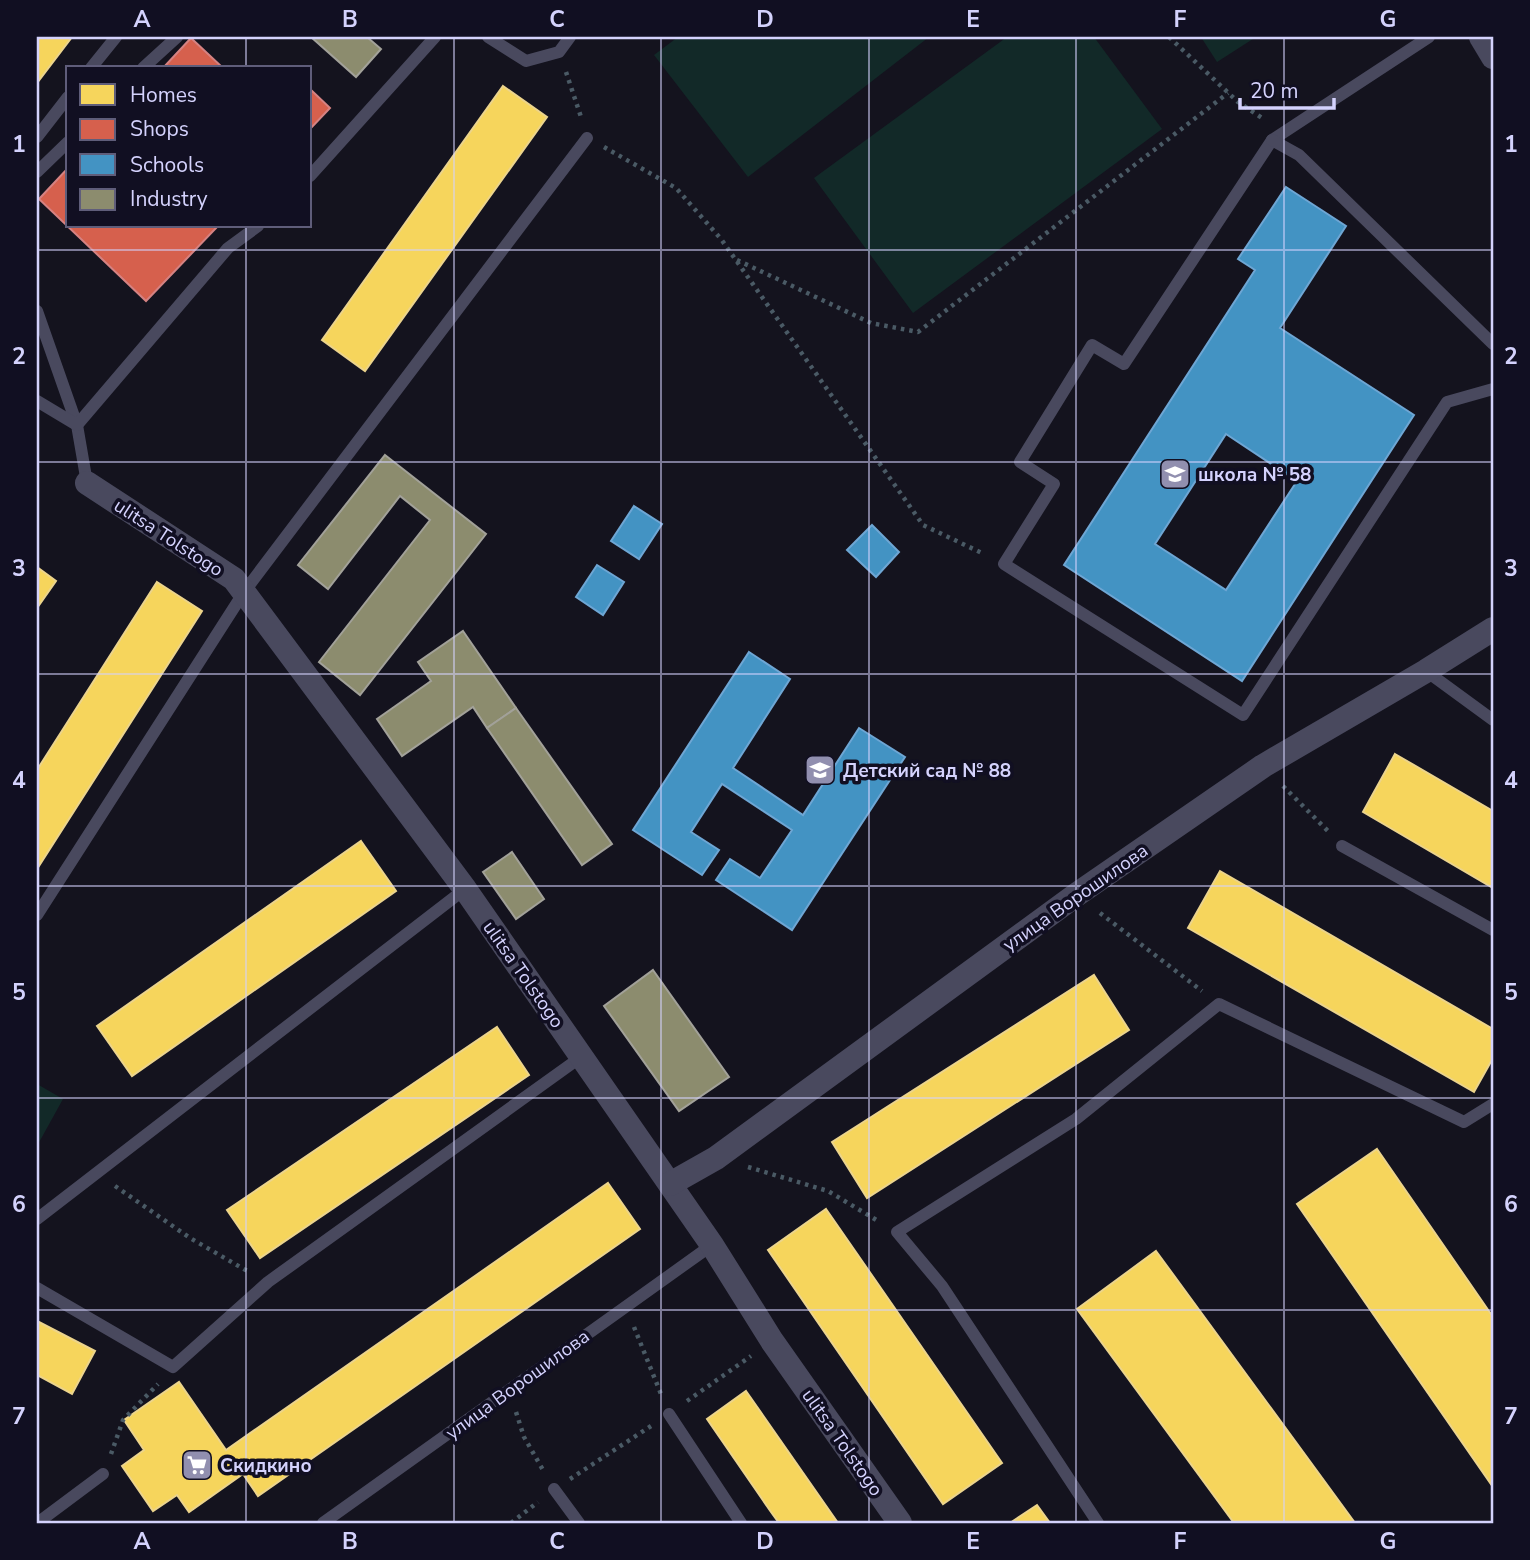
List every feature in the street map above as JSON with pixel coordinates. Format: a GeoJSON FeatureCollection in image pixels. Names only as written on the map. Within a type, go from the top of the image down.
{"type":"FeatureCollection","features":[{"type":"Feature","properties":{"kind":"street"},"geometry":{"type":"LineString","coordinates":[[1481,37],[1493,57]]}},
{"type":"Feature","properties":{"kind":"street","name":"ulitsa Tolstogo"},"geometry":{"type":"LineString","coordinates":[[87,483],[234,579],[466,889],[712,1245],[772,1341],[900,1523]]}},
{"type":"Feature","properties":{"kind":"street","name":"улица Ворошилова"},"geometry":{"type":"LineString","coordinates":[[670,1184],[716,1158],[1076,895],[1263,766],[1493,629]]}},
{"type":"Feature","properties":{"kind":"lane"},"geometry":{"type":"LineString","coordinates":[[93,66],[116,37]]}},
{"type":"Feature","properties":{"kind":"lane"},"geometry":{"type":"LineString","coordinates":[[144,66],[177,37]]}},
{"type":"Feature","properties":{"kind":"lane"},"geometry":{"type":"LineString","coordinates":[[312,174],[435,37]]}},
{"type":"Feature","properties":{"kind":"lane"},"geometry":{"type":"LineString","coordinates":[[488,37],[526,61],[559,52],[570,37]]}},
{"type":"Feature","properties":{"kind":"lane"},"geometry":{"type":"LineString","coordinates":[[1429,37],[1272,140],[1124,364],[1092,345],[1020,462],[1054,484],[1004,564],[1243,715],[1447,402],[1493,390]]}},
{"type":"Feature","properties":{"kind":"lane"},"geometry":{"type":"LineString","coordinates":[[37,137],[66,100]]}},
{"type":"Feature","properties":{"kind":"lane"},"geometry":{"type":"LineString","coordinates":[[37,915],[244,592],[587,138]]}},
{"type":"Feature","properties":{"kind":"lane"},"geometry":{"type":"LineString","coordinates":[[1272,140],[1299,155],[1493,344]]}},
{"type":"Feature","properties":{"kind":"lane"},"geometry":{"type":"LineString","coordinates":[[37,172],[66,144]]}},
{"type":"Feature","properties":{"kind":"lane"},"geometry":{"type":"LineString","coordinates":[[77,425],[228,248],[255,228]]}},
{"type":"Feature","properties":{"kind":"lane"},"geometry":{"type":"LineString","coordinates":[[37,311],[77,425],[87,483]]}},
{"type":"Feature","properties":{"kind":"lane"},"geometry":{"type":"LineString","coordinates":[[37,401],[77,425]]}},
{"type":"Feature","properties":{"kind":"lane"},"geometry":{"type":"LineString","coordinates":[[1426,671],[1493,720]]}},
{"type":"Feature","properties":{"kind":"lane"},"geometry":{"type":"LineString","coordinates":[[1342,846],[1493,930]]}},
{"type":"Feature","properties":{"kind":"lane"},"geometry":{"type":"LineString","coordinates":[[37,1219],[466,889]]}},
{"type":"Feature","properties":{"kind":"lane"},"geometry":{"type":"LineString","coordinates":[[1098,1523],[942,1286],[897,1232],[1076,1119],[1219,1004],[1464,1122],[1493,1104]]}},
{"type":"Feature","properties":{"kind":"lane"},"geometry":{"type":"LineString","coordinates":[[37,1288],[173,1367],[268,1282],[582,1057]]}},
{"type":"Feature","properties":{"kind":"lane","name":"улица Ворошилова"},"geometry":{"type":"LineString","coordinates":[[323,1523],[712,1245]]}},
{"type":"Feature","properties":{"kind":"lane"},"geometry":{"type":"LineString","coordinates":[[669,1414],[741,1523]]}},
{"type":"Feature","properties":{"kind":"lane"},"geometry":{"type":"LineString","coordinates":[[37,1520],[40,1521],[103,1474]]}},
{"type":"Feature","properties":{"kind":"lane"},"geometry":{"type":"LineString","coordinates":[[554,1489],[579,1523]]}},
{"type":"Feature","properties":{"kind":"path"},"geometry":{"type":"LineString","coordinates":[[1170,37],[1228,93],[1283,132]]}},
{"type":"Feature","properties":{"kind":"path"},"geometry":{"type":"LineString","coordinates":[[559,52],[587,138],[676,188],[721,239],[923,524],[1004,564]]}},
{"type":"Feature","properties":{"kind":"path"},"geometry":{"type":"LineString","coordinates":[[736,260],[871,323],[918,332],[1228,93]]}},
{"type":"Feature","properties":{"kind":"path"},"geometry":{"type":"LineString","coordinates":[[1076,895],[1219,1004]]}},
{"type":"Feature","properties":{"kind":"path"},"geometry":{"type":"LineString","coordinates":[[716,1158],[828,1191],[897,1232]]}},
{"type":"Feature","properties":{"kind":"path"},"geometry":{"type":"LineString","coordinates":[[97,1173],[190,1238],[268,1282]]}},
{"type":"Feature","properties":{"kind":"path"},"geometry":{"type":"LineString","coordinates":[[626,1306],[669,1414]]}},
{"type":"Feature","properties":{"kind":"path"},"geometry":{"type":"LineString","coordinates":[[511,1523],[554,1489],[669,1414],[772,1341]]}},
{"type":"Feature","properties":{"kind":"path"},"geometry":{"type":"LineString","coordinates":[[103,1474],[123,1420],[173,1367]]}},
{"type":"Feature","properties":{"kind":"path"},"geometry":{"type":"LineString","coordinates":[[509,1390],[524,1437],[554,1489]]}},
{"type":"Feature","properties":{"kind":"green space"},"geometry":{"type":"Polygon","coordinates":[[[678,37],[929,37],[748,177],[654,55],[678,37]]]}},
{"type":"Feature","properties":{"kind":"green space"},"geometry":{"type":"Polygon","coordinates":[[[1007,37],[1094,37],[1162,129],[913,313],[814,178],[1007,37]]]}},
{"type":"Feature","properties":{"kind":"green space"},"geometry":{"type":"Polygon","coordinates":[[[1201,37],[1256,37],[1217,62],[1201,37]]]}},
{"type":"Feature","properties":{"kind":"green space"},"geometry":{"type":"Polygon","coordinates":[[[37,1084],[63,1099],[37,1146],[37,1084]]]}},
{"type":"Feature","properties":{"kind":"building: Homes"},"geometry":{"type":"Polygon","coordinates":[[[37,37],[72,37],[37,83],[37,37]]]}},
{"type":"Feature","properties":{"kind":"building: Homes"},"geometry":{"type":"Polygon","coordinates":[[[503,86],[547,117],[365,371],[322,340],[503,86]]]}},
{"type":"Feature","properties":{"kind":"building: Homes"},"geometry":{"type":"Polygon","coordinates":[[[37,567],[56,581],[37,608],[37,567]]]}},
{"type":"Feature","properties":{"kind":"building: Homes"},"geometry":{"type":"Polygon","coordinates":[[[157,582],[202,611],[37,869],[37,770],[157,582]]]}},
{"type":"Feature","properties":{"kind":"building: Homes"},"geometry":{"type":"Polygon","coordinates":[[[1395,754],[1493,811],[1493,888],[1363,812],[1395,754]]]}},
{"type":"Feature","properties":{"kind":"building: Homes"},"geometry":{"type":"Polygon","coordinates":[[[361,841],[396,891],[132,1076],[97,1026],[361,841]]]}},
{"type":"Feature","properties":{"kind":"building: Homes"},"geometry":{"type":"Polygon","coordinates":[[[1220,871],[1493,1029],[1493,1058],[1474,1092],[1188,928],[1220,871]]]}},
{"type":"Feature","properties":{"kind":"building: Homes"},"geometry":{"type":"Polygon","coordinates":[[[1094,975],[1129,1030],[867,1198],[832,1142],[1094,975]]]}},
{"type":"Feature","properties":{"kind":"building: Homes"},"geometry":{"type":"Polygon","coordinates":[[[497,1027],[529,1075],[260,1258],[227,1210],[497,1027]]]}},
{"type":"Feature","properties":{"kind":"building: Homes"},"geometry":{"type":"Polygon","coordinates":[[[1377,1149],[1493,1317],[1493,1487],[1297,1204],[1377,1149]]]}},
{"type":"Feature","properties":{"kind":"building: Homes"},"geometry":{"type":"Polygon","coordinates":[[[608,1183],[640,1229],[258,1496],[243,1474],[189,1512],[177,1495],[153,1511],[122,1466],[144,1450],[124,1420],[179,1382],[226,1450],[608,1183]]]}},
{"type":"Feature","properties":{"kind":"building: Homes"},"geometry":{"type":"Polygon","coordinates":[[[826,1209],[1002,1463],[943,1504],[768,1250],[826,1209]]]}},
{"type":"Feature","properties":{"kind":"building: Homes"},"geometry":{"type":"Polygon","coordinates":[[[1156,1251],[1355,1523],[1234,1523],[1077,1309],[1156,1251]]]}},
{"type":"Feature","properties":{"kind":"building: Homes"},"geometry":{"type":"Polygon","coordinates":[[[37,1321],[95,1351],[72,1394],[37,1375],[37,1321]]]}},
{"type":"Feature","properties":{"kind":"building: Homes"},"geometry":{"type":"Polygon","coordinates":[[[746,1391],[838,1523],[779,1523],[771,1512],[707,1419],[746,1391]]]}},
{"type":"Feature","properties":{"kind":"building: Homes"},"geometry":{"type":"Polygon","coordinates":[[[1037,1505],[1050,1523],[1010,1523],[1037,1505]]]}},
{"type":"Feature","properties":{"kind":"building: Shops"},"geometry":{"type":"Polygon","coordinates":[[[191,38],[221,66],[165,66],[191,38]]]}},
{"type":"Feature","properties":{"kind":"building: Shops"},"geometry":{"type":"Polygon","coordinates":[[[312,91],[330,108],[312,127],[312,91]]]}},
{"type":"Feature","properties":{"kind":"building: Shops"},"geometry":{"type":"Polygon","coordinates":[[[66,170],[66,225],[39,199],[66,170]]]}},
{"type":"Feature","properties":{"kind":"building: Shops"},"geometry":{"type":"Polygon","coordinates":[[[69,228],[216,228],[146,301],[69,228]]]}},
{"type":"Feature","properties":{"kind":"building: Schools"},"geometry":{"type":"Polygon","coordinates":[[[1286,187],[1346,226],[1280,328],[1414,415],[1242,681],[1064,565],[1255,270],[1238,259],[1286,187]],[[1226,434],[1155,544],[1226,590],[1297,481],[1226,434]]]}},
{"type":"Feature","properties":{"kind":"building: Schools"},"geometry":{"type":"Polygon","coordinates":[[[634,506],[662,524],[639,559],[611,541],[634,506]]]}},
{"type":"Feature","properties":{"kind":"building: Schools"},"geometry":{"type":"Polygon","coordinates":[[[872,525],[899,552],[876,577],[847,550],[872,525]]]}},
{"type":"Feature","properties":{"kind":"building: Schools"},"geometry":{"type":"Polygon","coordinates":[[[597,565],[624,582],[603,615],[576,597],[597,565]]]}},
{"type":"Feature","properties":{"kind":"building: Schools"},"geometry":{"type":"Polygon","coordinates":[[[749,652],[790,679],[733,768],[803,815],[859,728],[905,757],[792,930],[716,880],[730,859],[760,878],[792,830],[722,784],[691,832],[719,850],[702,875],[633,830],[749,652]]]}},
{"type":"Feature","properties":{"kind":"building: Industry"},"geometry":{"type":"Polygon","coordinates":[[[311,37],[367,37],[381,49],[356,77],[311,37]]]}},
{"type":"Feature","properties":{"kind":"building: Industry"},"geometry":{"type":"Polygon","coordinates":[[[385,455],[486,534],[360,695],[319,662],[430,520],[400,496],[328,589],[298,565],[385,455]]]}},
{"type":"Feature","properties":{"kind":"building: Industry"},"geometry":{"type":"Polygon","coordinates":[[[463,631],[516,708],[487,728],[473,707],[402,756],[377,719],[431,681],[418,662],[463,631]]]}},
{"type":"Feature","properties":{"kind":"building: Industry"},"geometry":{"type":"Polygon","coordinates":[[[516,708],[612,844],[582,865],[487,728],[516,708]]]}},
{"type":"Feature","properties":{"kind":"building: Industry"},"geometry":{"type":"Polygon","coordinates":[[[512,852],[544,899],[516,919],[483,872],[512,852]]]}},
{"type":"Feature","properties":{"kind":"building: Industry"},"geometry":{"type":"Polygon","coordinates":[[[653,970],[729,1077],[679,1111],[604,1006],[653,970]]]}},
{"type":"Feature","properties":{"kind":"place","name":"школа № 58"},"geometry":{"type":"Point","coordinates":[1175,474]}},
{"type":"Feature","properties":{"kind":"place","name":"Детский сад № 88"},"geometry":{"type":"Point","coordinates":[820,770]}},
{"type":"Feature","properties":{"kind":"place","name":"Скидкино"},"geometry":{"type":"Point","coordinates":[197,1465]}}]}
